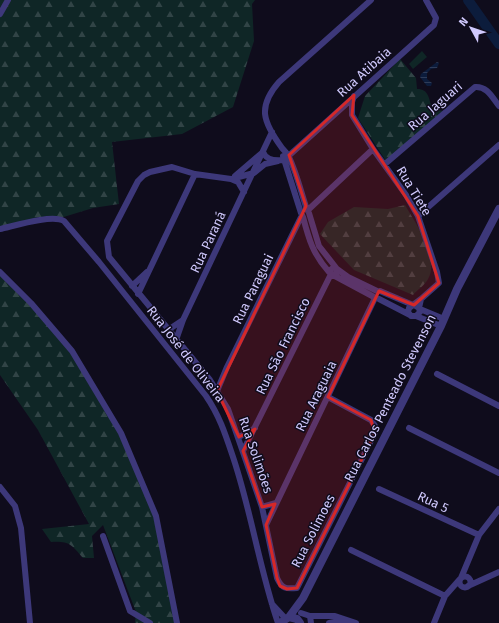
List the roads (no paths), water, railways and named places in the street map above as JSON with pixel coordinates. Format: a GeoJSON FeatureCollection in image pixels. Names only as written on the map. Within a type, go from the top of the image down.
{"type":"FeatureCollection","features":[{"type":"Feature","properties":{"kind":"street"},"geometry":{"type":"LineString","coordinates":[[0,14],[8,0]]}},
{"type":"Feature","properties":{"kind":"street"},"geometry":{"type":"LineString","coordinates":[[371,0],[279,82],[268,96],[264,113],[272,132],[282,149],[289,155],[305,213],[309,242],[319,260],[331,274],[376,298],[413,315],[442,322]]}},
{"type":"Feature","properties":{"kind":"street","name":"Rua Atibaia"},"geometry":{"type":"LineString","coordinates":[[281,160],[289,155],[354,95],[434,25],[436,18],[426,0]]}},
{"type":"Feature","properties":{"kind":"street","name":"Rua Jaguari"},"geometry":{"type":"LineString","coordinates":[[385,164],[474,87],[483,87],[487,90],[499,106]]}},
{"type":"Feature","properties":{"kind":"street","name":"Rua Tiete"},"geometry":{"type":"LineString","coordinates":[[354,95],[352,102],[352,115],[418,216],[437,272],[439,283],[421,299],[416,307]]}},
{"type":"Feature","properties":{"kind":"street","name":"Rua Paraná"},"geometry":{"type":"LineString","coordinates":[[176,340],[183,320],[254,173],[272,132]]}},
{"type":"Feature","properties":{"kind":"street"},"geometry":{"type":"LineString","coordinates":[[418,216],[499,145]]}},
{"type":"Feature","properties":{"kind":"street"},"geometry":{"type":"LineString","coordinates":[[282,149],[281,160],[319,246],[336,268],[348,277],[416,307],[442,322]]}},
{"type":"Feature","properties":{"kind":"street"},"geometry":{"type":"LineString","coordinates":[[305,213],[373,149]]}},
{"type":"Feature","properties":{"kind":"street"},"geometry":{"type":"LineString","coordinates":[[231,179],[263,152],[267,158],[281,160]]}},
{"type":"Feature","properties":{"kind":"street"},"geometry":{"type":"LineString","coordinates":[[231,179],[254,173],[265,164],[281,160]]}},
{"type":"Feature","properties":{"kind":"street","name":"Rua Solimões"},"geometry":{"type":"LineString","coordinates":[[194,174],[184,170],[165,168],[144,175],[138,181],[107,241],[108,257],[218,391],[228,409],[239,437],[262,507],[280,586],[287,589],[297,588]]}},
{"type":"Feature","properties":{"kind":"street"},"geometry":{"type":"LineString","coordinates":[[138,294],[194,174],[231,179],[238,182],[244,192]]}},
{"type":"Feature","properties":{"kind":"street","name":"Rua Carlos Penteado Stevenson"},"geometry":{"type":"LineString","coordinates":[[283,620],[303,598],[442,322],[457,289],[499,209]]}},
{"type":"Feature","properties":{"kind":"street","name":"Rua Paraguai"},"geometry":{"type":"LineString","coordinates":[[218,391],[224,373],[305,213]]}},
{"type":"Feature","properties":{"kind":"street","name":"Rua José de Oliveira"},"geometry":{"type":"LineString","coordinates":[[0,229],[26,223],[57,219],[64,221],[99,262],[206,396],[218,413],[249,508],[272,604],[283,620]]}},
{"type":"Feature","properties":{"kind":"street"},"geometry":{"type":"LineString","coordinates":[[132,286],[151,268]]}},
{"type":"Feature","properties":{"kind":"street","name":"Rua São Francisco"},"geometry":{"type":"LineString","coordinates":[[244,452],[254,428],[331,274],[330,268],[336,268]]}},
{"type":"Feature","properties":{"kind":"street"},"geometry":{"type":"LineString","coordinates":[[0,272],[31,303],[72,351],[121,433],[156,516],[178,623]]}},
{"type":"Feature","properties":{"kind":"street","name":"Rua Araguaia"},"geometry":{"type":"LineString","coordinates":[[266,525],[376,298],[374,293],[378,291]]}},
{"type":"Feature","properties":{"kind":"street"},"geometry":{"type":"LineString","coordinates":[[413,315],[420,312],[416,307]]}},
{"type":"Feature","properties":{"kind":"street"},"geometry":{"type":"LineString","coordinates":[[413,315],[409,308],[416,307]]}},
{"type":"Feature","properties":{"kind":"street"},"geometry":{"type":"LineString","coordinates":[[168,330],[183,320]]}},
{"type":"Feature","properties":{"kind":"street"},"geometry":{"type":"LineString","coordinates":[[210,380],[224,373]]}},
{"type":"Feature","properties":{"kind":"street"},"geometry":{"type":"LineString","coordinates":[[437,374],[499,406]]}},
{"type":"Feature","properties":{"kind":"street","name":"Rua Solimoes"},"geometry":{"type":"LineString","coordinates":[[297,588],[375,432],[375,426],[371,420],[328,397]]}},
{"type":"Feature","properties":{"kind":"street"},"geometry":{"type":"LineString","coordinates":[[239,437],[254,428]]}},
{"type":"Feature","properties":{"kind":"street"},"geometry":{"type":"LineString","coordinates":[[409,428],[499,473]]}},
{"type":"Feature","properties":{"kind":"street"},"geometry":{"type":"LineString","coordinates":[[0,487],[15,506],[21,528],[30,623]]}},
{"type":"Feature","properties":{"kind":"street","name":"Rua 5"},"geometry":{"type":"LineString","coordinates":[[379,489],[478,535]]}},
{"type":"Feature","properties":{"kind":"street"},"geometry":{"type":"LineString","coordinates":[[262,507],[276,502]]}},
{"type":"Feature","properties":{"kind":"street"},"geometry":{"type":"LineString","coordinates":[[465,581],[469,560],[478,535],[499,509]]}},
{"type":"Feature","properties":{"kind":"street"},"geometry":{"type":"LineString","coordinates":[[103,536],[130,611],[150,623]]}},
{"type":"Feature","properties":{"kind":"street"},"geometry":{"type":"LineString","coordinates":[[350,550],[445,596]]}},
{"type":"Feature","properties":{"kind":"street"},"geometry":{"type":"LineString","coordinates":[[434,623],[445,596],[465,581],[482,580],[499,572]]}},
{"type":"Feature","properties":{"kind":"street","name":"Rua Carlos Penteado Stevenson"},"geometry":{"type":"LineString","coordinates":[[299,623],[303,598]]}},
{"type":"Feature","properties":{"kind":"street","name":"Rua José de Oliveira"},"geometry":{"type":"LineString","coordinates":[[272,604],[283,620]]}},
{"type":"Feature","properties":{"kind":"street"},"geometry":{"type":"LineString","coordinates":[[301,613],[310,620],[334,616],[349,619],[356,623]]}},
{"type":"Feature","properties":{"kind":"street"},"geometry":{"type":"LineString","coordinates":[[329,623],[349,619]]}},
{"type":"Feature","properties":{"kind":"street"},"geometry":{"type":"LineString","coordinates":[[283,620],[299,623]]}},
{"type":"Feature","properties":{"kind":"water"},"geometry":{"type":"Polygon","coordinates":[[[437,62],[439,63],[437,68],[431,69],[427,73],[427,79],[432,83],[431,86],[427,86],[420,77],[421,74],[437,62]]]}},
{"type":"Feature","properties":{"kind":"waterway"},"geometry":{"type":"LineString","coordinates":[[468,0],[499,44]]}}]}
